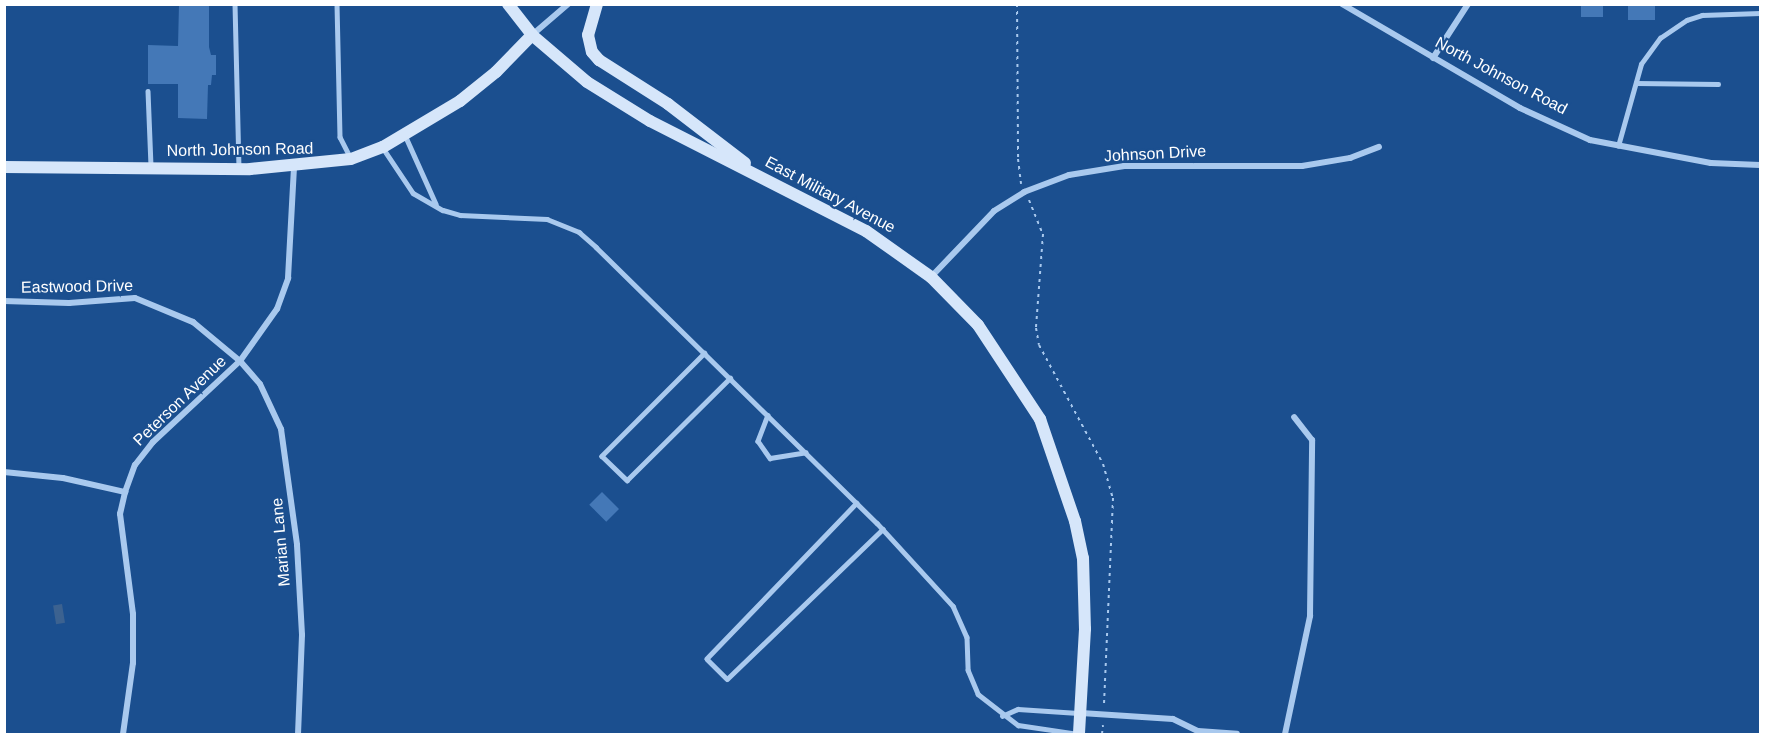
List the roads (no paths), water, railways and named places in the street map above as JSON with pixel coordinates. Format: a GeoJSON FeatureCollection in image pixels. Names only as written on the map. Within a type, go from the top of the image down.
{"type":"FeatureCollection","features":[{"type":"Feature","properties":{"kind":"main road","name":"East Military Avenue"},"geometry":{"type":"LineString","coordinates":[[508,4],[532,34],[559,61],[618,103],[866,231],[931,277],[978,325],[1022,387],[1040,418],[1065,484],[1083,558],[1085,588],[1080,734]]}},
{"type":"Feature","properties":{"kind":"main road"},"geometry":{"type":"LineString","coordinates":[[597,4],[588,35],[592,52],[599,60],[714,137],[760,176]]}},
{"type":"Feature","properties":{"kind":"main road","name":"North Johnson Road"},"geometry":{"type":"LineString","coordinates":[[4,167],[239,169],[294,167],[351,159],[383,147],[470,94],[532,34]]}},
{"type":"Feature","properties":{"kind":"street","name":"North Johnson Road"},"geometry":{"type":"LineString","coordinates":[[532,34],[568,4]]}},
{"type":"Feature","properties":{"kind":"street","name":"North Johnson Road"},"geometry":{"type":"LineString","coordinates":[[1342,4],[1520,108],[1590,140],[1711,164],[1761,165]]}},
{"type":"Feature","properties":{"kind":"street"},"geometry":{"type":"LineString","coordinates":[[1433,58],[1468,4]]}},
{"type":"Feature","properties":{"kind":"street","name":"Johnson Drive"},"geometry":{"type":"LineString","coordinates":[[931,277],[968,235],[994,211],[1024,192],[1069,175],[1125,166],[1302,166],[1350,158],[1379,147]]}},
{"type":"Feature","properties":{"kind":"street","name":"Peterson Avenue"},"geometry":{"type":"LineString","coordinates":[[123,735],[133,663],[133,614],[120,513],[125,492],[135,465],[153,442],[240,361],[277,309],[288,278],[294,167]]}},
{"type":"Feature","properties":{"kind":"street","name":"Eastwood Drive"},"geometry":{"type":"LineString","coordinates":[[4,301],[69,303],[135,298],[193,322],[240,361]]}},
{"type":"Feature","properties":{"kind":"street","name":"Marian Lane"},"geometry":{"type":"LineString","coordinates":[[240,361],[272,403],[288,467],[302,635],[298,735]]}},
{"type":"Feature","properties":{"kind":"street"},"geometry":{"type":"LineString","coordinates":[[1285,735],[1310,616],[1312,440],[1294,417]]}},
{"type":"Feature","properties":{"kind":"street"},"geometry":{"type":"LineString","coordinates":[[4,472],[63,478],[125,492]]}},
{"type":"Feature","properties":{"kind":"street"},"geometry":{"type":"LineString","coordinates":[[1081,713],[1173,719],[1198,733]]}},
{"type":"Feature","properties":{"kind":"street"},"geometry":{"type":"LineString","coordinates":[[1187,735],[1198,733],[1237,735]]}},
{"type":"Feature","properties":{"kind":"lane"},"geometry":{"type":"LineString","coordinates":[[235,4],[239,169]]}},
{"type":"Feature","properties":{"kind":"lane"},"geometry":{"type":"LineString","coordinates":[[337,4],[340,137],[351,159]]}},
{"type":"Feature","properties":{"kind":"lane"},"geometry":{"type":"LineString","coordinates":[[1617,147],[1647,51],[1687,20],[1713,13],[1761,13]]}},
{"type":"Feature","properties":{"kind":"lane"},"geometry":{"type":"LineString","coordinates":[[1636,83],[1718,84]]}},
{"type":"Feature","properties":{"kind":"lane"},"geometry":{"type":"LineString","coordinates":[[148,91],[151,168]]}},
{"type":"Feature","properties":{"kind":"lane"},"geometry":{"type":"LineString","coordinates":[[404,135],[436,204]]}},
{"type":"Feature","properties":{"kind":"lane"},"geometry":{"type":"LineString","coordinates":[[383,147],[413,194],[460,215],[548,219],[579,232],[806,452],[883,529],[953,606],[967,637],[968,670],[978,694],[1002,716],[1018,726],[1080,734]]}},
{"type":"Feature","properties":{"kind":"lane"},"geometry":{"type":"LineString","coordinates":[[705,353],[602,456],[627,480],[730,378]]}},
{"type":"Feature","properties":{"kind":"lane"},"geometry":{"type":"LineString","coordinates":[[768,415],[758,441],[770,458],[806,452]]}},
{"type":"Feature","properties":{"kind":"lane"},"geometry":{"type":"LineString","coordinates":[[857,503],[707,659],[727,680],[883,529]]}},
{"type":"Feature","properties":{"kind":"lane"},"geometry":{"type":"LineString","coordinates":[[1002,716],[1018,708],[1081,713]]}},
{"type":"Feature","properties":{"kind":"water"},"geometry":{"type":"Polygon","coordinates":[[[62,604],[65,623],[56,624],[53,605],[62,604]]]}}]}
